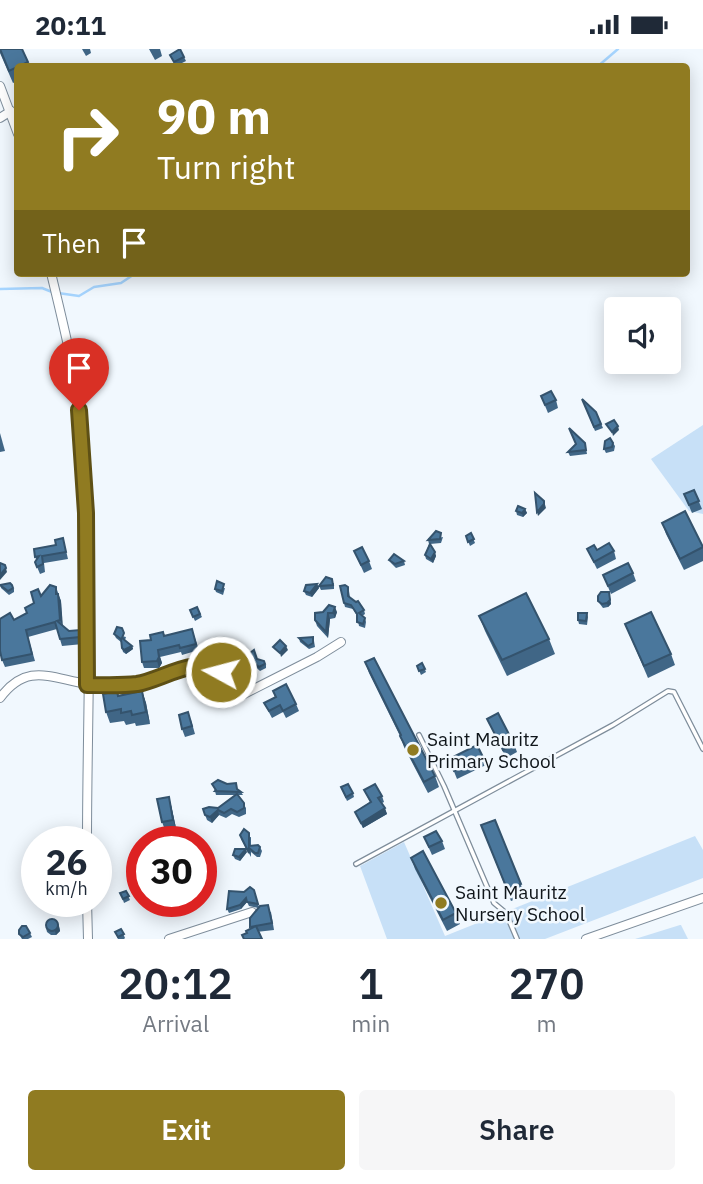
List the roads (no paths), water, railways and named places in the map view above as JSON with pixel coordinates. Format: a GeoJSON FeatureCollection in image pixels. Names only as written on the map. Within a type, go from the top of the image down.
{"type":"FeatureCollection","features":[{"type":"Feature","properties":{"kind":"street"},"geometry":{"type":"LineString","coordinates":[[0,86],[14,121]]}},
{"type":"Feature","properties":{"kind":"street"},"geometry":{"type":"LineString","coordinates":[[0,118],[11,111]]}},
{"type":"Feature","properties":{"kind":"street"},"geometry":{"type":"LineString","coordinates":[[52,277],[73,374],[81,427],[86,513],[87,826]]}},
{"type":"Feature","properties":{"kind":"street"},"geometry":{"type":"LineString","coordinates":[[0,698],[19,678],[26,675],[60,677],[87,685],[137,684],[180,669],[208,666],[221,672],[236,696],[317,657],[341,642]]}},
{"type":"Feature","properties":{"kind":"street"},"geometry":{"type":"LineString","coordinates":[[586,939],[703,898]]}},
{"type":"Feature","properties":{"kind":"street"},"geometry":{"type":"LineString","coordinates":[[169,939],[252,912]]}},
{"type":"Feature","properties":{"kind":"street"},"geometry":{"type":"LineString","coordinates":[[87,917],[88,939]]}},
{"type":"Feature","properties":{"kind":"lane"},"geometry":{"type":"LineString","coordinates":[[356,864],[613,725],[668,691],[674,692],[703,749]]}},
{"type":"Feature","properties":{"kind":"lane"},"geometry":{"type":"LineString","coordinates":[[419,735],[494,903],[506,913],[517,939]]}},
{"type":"Feature","properties":{"kind":"waterway"},"geometry":{"type":"LineString","coordinates":[[602,63],[618,49]]}},
{"type":"Feature","properties":{"kind":"waterway"},"geometry":{"type":"LineString","coordinates":[[58,293],[79,296],[94,287],[121,283],[130,277]]}},
{"type":"Feature","properties":{"kind":"waterway"},"geometry":{"type":"LineString","coordinates":[[0,289],[42,288],[52,292]]}},
{"type":"Feature","properties":{"kind":"place","name":"Saint Mauritz Primary School"},"geometry":{"type":"Point","coordinates":[413,750]}},
{"type":"Feature","properties":{"kind":"place","name":"Saint Mauritz Nursery School"},"geometry":{"type":"Point","coordinates":[441,903]}}]}
